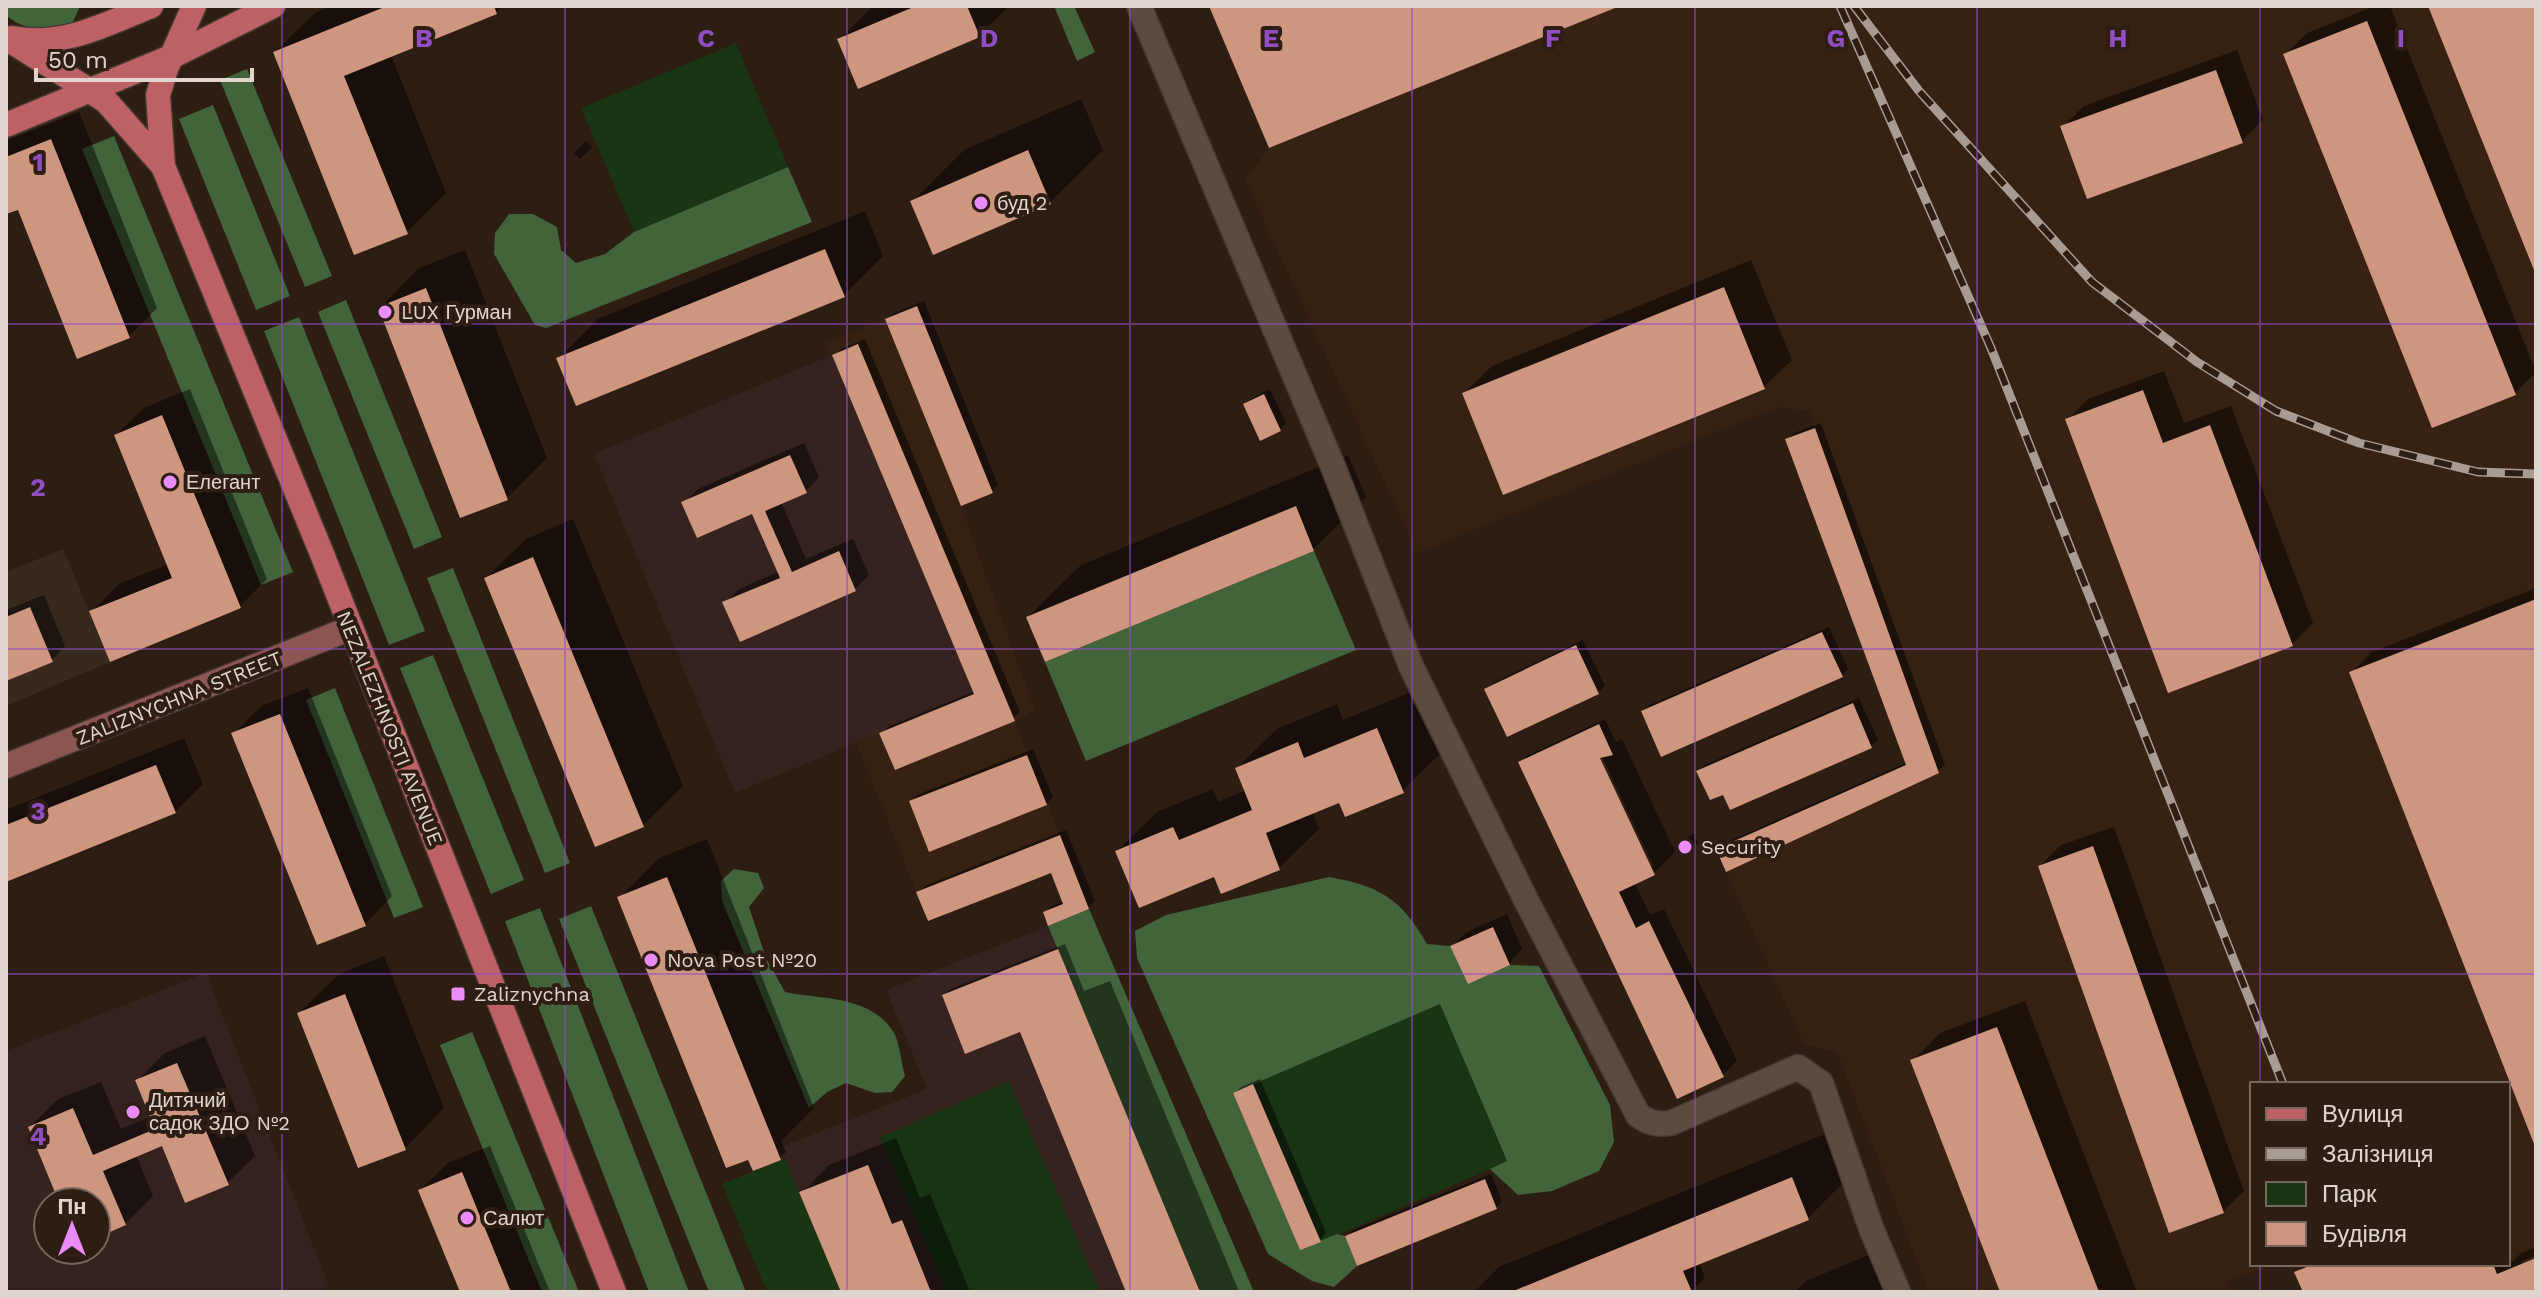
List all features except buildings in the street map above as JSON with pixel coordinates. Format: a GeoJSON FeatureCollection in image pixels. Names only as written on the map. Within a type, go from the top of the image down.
{"type":"FeatureCollection","features":[{"type":"Feature","properties":{"kind":"main road"},"geometry":{"type":"LineString","coordinates":[[10,40],[66,39],[151,6]]}},
{"type":"Feature","properties":{"kind":"main road","name":"NEZALEZHNOSTI AVENUE"},"geometry":{"type":"LineString","coordinates":[[163,166],[158,95],[194,6]]}},
{"type":"Feature","properties":{"kind":"main road"},"geometry":{"type":"LineString","coordinates":[[6,125],[173,56],[273,6]]}},
{"type":"Feature","properties":{"kind":"main road","name":"NEZALEZHNOSTI AVENUE"},"geometry":{"type":"LineString","coordinates":[[10,40],[117,111],[163,166],[351,628],[614,1292]]}},
{"type":"Feature","properties":{"kind":"street"},"geometry":{"type":"LineString","coordinates":[[1139,6],[1334,469],[1411,666],[1526,900],[1638,1115],[1647,1122],[1659,1125],[1671,1123],[1798,1067],[1814,1076],[1821,1083],[1871,1228],[1898,1292]]}},
{"type":"Feature","properties":{"kind":"street","name":"ZALIZNYCHNA STREET"},"geometry":{"type":"LineString","coordinates":[[6,766],[351,628]]}},
{"type":"Feature","properties":{"kind":"shaded area"},"geometry":{"type":"Polygon","coordinates":[[[1209,6],[2536,6],[2536,1258],[2497,1274],[2494,1266],[2510,1266],[2510,1082],[2250,1082],[2250,1266],[2273,1266],[2226,1282],[2230,1292],[1929,1292],[1837,1052],[1804,1045],[1726,872],[1939,772],[1809,411],[1778,407],[1417,553],[1245,180],[1269,148],[1209,6]]]}},
{"type":"Feature","properties":{"kind":"shaded area"},"geometry":{"type":"Polygon","coordinates":[[[917,306],[993,493],[961,506],[1035,710],[1015,721],[1089,909],[1048,926],[1043,912],[1063,904],[1050,873],[928,921],[856,743],[974,693],[825,343],[917,306]]]}},
{"type":"Feature","properties":{"kind":"shaded area"},"geometry":{"type":"Polygon","coordinates":[[[832,355],[974,694],[735,793],[594,454],[832,355]]]}},
{"type":"Feature","properties":{"kind":"shaded area"},"geometry":{"type":"Polygon","coordinates":[[[63,549],[110,662],[6,706],[6,572],[63,549]]]}},
{"type":"Feature","properties":{"kind":"shaded area"},"geometry":{"type":"Polygon","coordinates":[[[1048,926],[1200,1292],[839,1292],[785,1158],[781,1160],[776,1149],[927,1089],[886,990],[1048,926]]]}},
{"type":"Feature","properties":{"kind":"shaded area","name":"Дитячий садок ЗДО №2"},"geometry":{"type":"Polygon","coordinates":[[[206,973],[329,1286],[315,1292],[6,1292],[6,1051],[206,973]]]}},
{"type":"Feature","properties":{"kind":"green space"},"geometry":{"type":"Polygon","coordinates":[[[6,6],[80,6],[73,22],[38,28],[13,21],[6,15],[6,6]]]}},
{"type":"Feature","properties":{"kind":"green space"},"geometry":{"type":"Polygon","coordinates":[[[1054,6],[1074,6],[1095,52],[1077,61],[1054,6]]]}},
{"type":"Feature","properties":{"kind":"green space"},"geometry":{"type":"Polygon","coordinates":[[[736,43],[788,167],[634,232],[581,108],[736,43]]]}},
{"type":"Feature","properties":{"kind":"green space"},"geometry":{"type":"Polygon","coordinates":[[[247,69],[332,276],[305,287],[220,80],[247,69]]]}},
{"type":"Feature","properties":{"kind":"green space"},"geometry":{"type":"Polygon","coordinates":[[[213,105],[290,296],[256,310],[179,119],[213,105]]]}},
{"type":"Feature","properties":{"kind":"green space"},"geometry":{"type":"Polygon","coordinates":[[[114,136],[293,572],[261,585],[82,149],[114,136]]]}},
{"type":"Feature","properties":{"kind":"green space"},"geometry":{"type":"Polygon","coordinates":[[[788,167],[812,222],[546,328],[535,325],[494,254],[495,233],[509,214],[533,214],[557,227],[561,250],[576,263],[605,254],[634,232],[788,167]]]}},
{"type":"Feature","properties":{"kind":"green space"},"geometry":{"type":"Polygon","coordinates":[[[346,300],[442,537],[414,549],[318,312],[346,300]]]}},
{"type":"Feature","properties":{"kind":"green space"},"geometry":{"type":"Polygon","coordinates":[[[299,317],[425,631],[389,645],[264,331],[299,317]]]}},
{"type":"Feature","properties":{"kind":"green space"},"geometry":{"type":"Polygon","coordinates":[[[1314,551],[1356,650],[1086,761],[1045,662],[1314,551]]]}},
{"type":"Feature","properties":{"kind":"green space"},"geometry":{"type":"Polygon","coordinates":[[[453,568],[570,863],[545,873],[427,578],[453,568]]]}},
{"type":"Feature","properties":{"kind":"green space"},"geometry":{"type":"Polygon","coordinates":[[[433,655],[524,880],[491,894],[400,668],[433,655]]]}},
{"type":"Feature","properties":{"kind":"green space"},"geometry":{"type":"Polygon","coordinates":[[[335,688],[423,907],[394,918],[306,700],[335,688]]]}},
{"type":"Feature","properties":{"kind":"green space"},"geometry":{"type":"Polygon","coordinates":[[[734,869],[758,873],[764,888],[749,907],[766,958],[785,992],[859,1005],[873,1012],[894,1033],[905,1076],[892,1092],[875,1093],[846,1083],[827,1092],[809,1108],[722,901],[721,881],[734,869]]]}},
{"type":"Feature","properties":{"kind":"green space"},"geometry":{"type":"Polygon","coordinates":[[[1329,877],[1375,890],[1398,905],[1427,944],[1450,946],[1468,983],[1510,965],[1539,966],[1610,1105],[1614,1142],[1599,1171],[1552,1191],[1518,1195],[1490,1169],[1507,1161],[1440,1004],[1233,1093],[1300,1249],[1337,1234],[1345,1236],[1357,1266],[1334,1287],[1312,1281],[1268,1254],[1137,958],[1135,931],[1166,915],[1329,877]]]}},
{"type":"Feature","properties":{"kind":"green space"},"geometry":{"type":"Polygon","coordinates":[[[591,906],[746,1292],[709,1292],[559,919],[591,906]]]}},
{"type":"Feature","properties":{"kind":"green space"},"geometry":{"type":"Polygon","coordinates":[[[540,908],[689,1292],[649,1292],[505,921],[540,908]]]}},
{"type":"Feature","properties":{"kind":"green space"},"geometry":{"type":"Polygon","coordinates":[[[1089,909],[1254,1292],[1200,1292],[1048,926],[1089,909]]]}},
{"type":"Feature","properties":{"kind":"green space"},"geometry":{"type":"Polygon","coordinates":[[[1440,1004],[1507,1162],[1321,1242],[1253,1084],[1440,1004]]]}},
{"type":"Feature","properties":{"kind":"green space"},"geometry":{"type":"Polygon","coordinates":[[[472,1032],[579,1292],[542,1292],[440,1045],[472,1032]]]}},
{"type":"Feature","properties":{"kind":"green space"},"geometry":{"type":"Polygon","coordinates":[[[1009,1081],[1100,1292],[947,1292],[880,1137],[1009,1081]]]}},
{"type":"Feature","properties":{"kind":"green space"},"geometry":{"type":"Polygon","coordinates":[[[785,1158],[841,1292],[767,1292],[722,1184],[785,1158]]]}},
{"type":"Feature","properties":{"kind":"railway"},"geometry":{"type":"LineString","coordinates":[[1840,6],[1991,348],[2282,1082]]}},
{"type":"Feature","properties":{"kind":"railway"},"geometry":{"type":"LineString","coordinates":[[1854,6],[1919,91],[2092,282],[2197,362],[2276,411],[2359,443],[2478,472],[2536,474]]}},
{"type":"Feature","properties":{"kind":"place","name":"буд 2"},"geometry":{"type":"Point","coordinates":[981,203]}},
{"type":"Feature","properties":{"kind":"place","name":"LUX Гурман"},"geometry":{"type":"Point","coordinates":[385,312]}},
{"type":"Feature","properties":{"kind":"place","name":"Елегант"},"geometry":{"type":"Point","coordinates":[170,482]}},
{"type":"Feature","properties":{"kind":"place","name":"Security"},"geometry":{"type":"Point","coordinates":[1685,847]}},
{"type":"Feature","properties":{"kind":"place","name":"Nova Post №20"},"geometry":{"type":"Point","coordinates":[651,960]}},
{"type":"Feature","properties":{"kind":"place","name":"Zaliznychna"},"geometry":{"type":"Point","coordinates":[458,994]}},
{"type":"Feature","properties":{"kind":"place","name":"Дитячий садок ЗДО №2"},"geometry":{"type":"Point","coordinates":[133,1112]}},
{"type":"Feature","properties":{"kind":"place","name":"Салют"},"geometry":{"type":"Point","coordinates":[467,1218]}}]}
